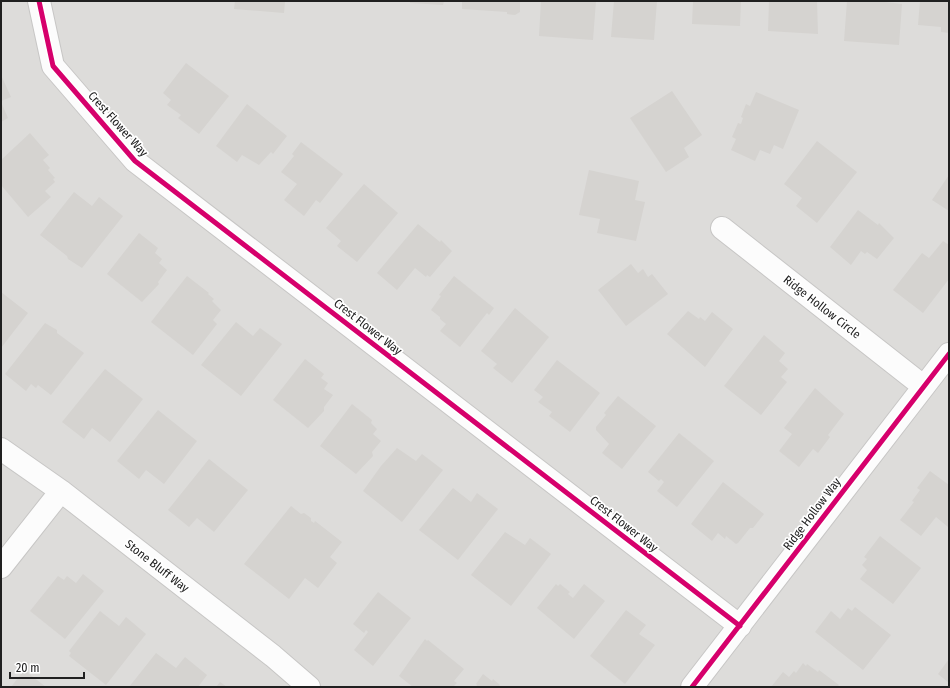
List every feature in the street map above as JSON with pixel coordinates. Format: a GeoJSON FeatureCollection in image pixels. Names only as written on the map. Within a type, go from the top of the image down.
{"type":"FeatureCollection","features":[{"type":"Feature","properties":{"kind":"street","name":"Crest Flower Way"},"geometry":{"type":"LineString","coordinates":[[39,1],[53,66],[135,160],[740,626]]}},
{"type":"Feature","properties":{"kind":"street","name":"Ridge Hollow Circle"},"geometry":{"type":"LineString","coordinates":[[722,228],[923,386]]}},
{"type":"Feature","properties":{"kind":"street","name":"Ridge Hollow Way"},"geometry":{"type":"LineString","coordinates":[[692,687],[949,354]]}},
{"type":"Feature","properties":{"kind":"street","name":"Stone Bluff Way"},"geometry":{"type":"LineString","coordinates":[[1,449],[60,491],[273,656],[308,687]]}},
{"type":"Feature","properties":{"kind":"street"},"geometry":{"type":"LineString","coordinates":[[1,567],[60,491]]}},
{"type":"Feature","properties":{"kind":"shaded area"},"geometry":{"type":"Polygon","coordinates":[[[1,1],[949,1],[949,687],[1,687],[1,1]]]}},
{"type":"Feature","properties":{"kind":"building"},"geometry":{"type":"Polygon","coordinates":[[[235,1],[285,1],[284,13],[234,9],[235,1]]]}},
{"type":"Feature","properties":{"kind":"building"},"geometry":{"type":"Polygon","coordinates":[[[410,1],[444,1],[443,5],[410,3],[410,1]]]}},
{"type":"Feature","properties":{"kind":"building"},"geometry":{"type":"Polygon","coordinates":[[[462,1],[520,1],[520,12],[515,15],[507,14],[507,12],[462,9],[462,1]]]}},
{"type":"Feature","properties":{"kind":"building"},"geometry":{"type":"Polygon","coordinates":[[[541,1],[596,1],[593,40],[539,36],[541,1]]]}},
{"type":"Feature","properties":{"kind":"building"},"geometry":{"type":"Polygon","coordinates":[[[614,1],[657,1],[654,40],[611,37],[614,1]]]}},
{"type":"Feature","properties":{"kind":"building"},"geometry":{"type":"Polygon","coordinates":[[[693,1],[741,1],[740,26],[692,24],[693,1]]]}},
{"type":"Feature","properties":{"kind":"building"},"geometry":{"type":"Polygon","coordinates":[[[769,1],[817,1],[818,34],[768,31],[769,1]]]}},
{"type":"Feature","properties":{"kind":"building"},"geometry":{"type":"Polygon","coordinates":[[[847,1],[877,1],[902,4],[899,45],[844,41],[847,1]]]}},
{"type":"Feature","properties":{"kind":"building"},"geometry":{"type":"Polygon","coordinates":[[[920,1],[949,1],[949,33],[941,32],[941,27],[918,25],[920,1]]]}},
{"type":"Feature","properties":{"kind":"building"},"geometry":{"type":"Polygon","coordinates":[[[186,63],[229,96],[199,134],[178,118],[181,115],[167,105],[171,100],[163,93],[186,63]]]}},
{"type":"Feature","properties":{"kind":"building"},"geometry":{"type":"Polygon","coordinates":[[[1,75],[11,97],[1,101],[1,75]]]}},
{"type":"Feature","properties":{"kind":"building"},"geometry":{"type":"Polygon","coordinates":[[[672,91],[702,135],[684,148],[689,157],[666,172],[630,118],[672,91]]]}},
{"type":"Feature","properties":{"kind":"building"},"geometry":{"type":"Polygon","coordinates":[[[756,92],[799,110],[783,149],[774,145],[770,154],[760,150],[755,161],[731,150],[736,139],[732,137],[738,123],[741,124],[743,118],[741,117],[746,104],[750,106],[756,92]]]}},
{"type":"Feature","properties":{"kind":"building"},"geometry":{"type":"Polygon","coordinates":[[[1,102],[8,118],[1,122],[1,102]]]}},
{"type":"Feature","properties":{"kind":"building"},"geometry":{"type":"Polygon","coordinates":[[[247,104],[287,136],[273,154],[271,152],[259,165],[242,155],[237,162],[216,146],[247,104]]]}},
{"type":"Feature","properties":{"kind":"building"},"geometry":{"type":"Polygon","coordinates":[[[30,133],[49,155],[43,160],[50,168],[48,170],[55,178],[53,179],[55,182],[45,191],[51,197],[28,217],[1,185],[1,160],[30,133]]]}},
{"type":"Feature","properties":{"kind":"building"},"geometry":{"type":"Polygon","coordinates":[[[817,141],[857,172],[817,223],[796,206],[802,198],[784,184],[817,141]]]}},
{"type":"Feature","properties":{"kind":"building"},"geometry":{"type":"Polygon","coordinates":[[[301,142],[343,174],[320,203],[316,200],[304,216],[284,200],[297,184],[281,172],[294,156],[292,154],[301,142]]]}},
{"type":"Feature","properties":{"kind":"building"},"geometry":{"type":"Polygon","coordinates":[[[589,170],[639,181],[635,200],[645,202],[636,241],[597,233],[600,219],[579,215],[589,170]]]}},
{"type":"Feature","properties":{"kind":"building"},"geometry":{"type":"Polygon","coordinates":[[[949,175],[949,211],[932,200],[949,175]]]}},
{"type":"Feature","properties":{"kind":"building"},"geometry":{"type":"Polygon","coordinates":[[[364,184],[398,213],[357,262],[337,246],[341,241],[326,228],[364,184]]]}},
{"type":"Feature","properties":{"kind":"building"},"geometry":{"type":"Polygon","coordinates":[[[74,192],[92,206],[99,197],[123,216],[82,268],[68,259],[67,256],[40,235],[74,192]]]}},
{"type":"Feature","properties":{"kind":"building"},"geometry":{"type":"Polygon","coordinates":[[[858,210],[878,225],[879,223],[894,238],[877,259],[867,252],[865,254],[861,251],[851,265],[830,247],[858,210]]]}},
{"type":"Feature","properties":{"kind":"building"},"geometry":{"type":"Polygon","coordinates":[[[418,224],[440,242],[441,240],[452,251],[430,277],[427,275],[426,277],[415,268],[397,290],[377,273],[418,224]]]}},
{"type":"Feature","properties":{"kind":"building"},"geometry":{"type":"Polygon","coordinates":[[[139,233],[158,248],[155,253],[162,259],[159,263],[167,270],[158,282],[159,284],[142,302],[107,274],[139,233]]]}},
{"type":"Feature","properties":{"kind":"building"},"geometry":{"type":"Polygon","coordinates":[[[943,241],[949,245],[949,279],[923,313],[893,290],[922,253],[929,258],[943,241]]]}},
{"type":"Feature","properties":{"kind":"building"},"geometry":{"type":"Polygon","coordinates":[[[631,264],[638,273],[643,269],[648,277],[652,274],[668,294],[626,326],[598,290],[631,264]]]}},
{"type":"Feature","properties":{"kind":"building"},"geometry":{"type":"Polygon","coordinates":[[[187,276],[209,293],[208,294],[214,299],[212,301],[221,310],[213,320],[217,324],[193,355],[151,322],[187,276]]]}},
{"type":"Feature","properties":{"kind":"building"},"geometry":{"type":"Polygon","coordinates":[[[454,276],[494,308],[489,315],[487,313],[460,347],[440,331],[446,324],[431,310],[441,296],[439,295],[454,276]]]}},
{"type":"Feature","properties":{"kind":"building"},"geometry":{"type":"Polygon","coordinates":[[[1,292],[28,313],[1,348],[1,292]]]}},
{"type":"Feature","properties":{"kind":"building"},"geometry":{"type":"Polygon","coordinates":[[[515,308],[549,337],[512,383],[493,368],[497,364],[481,351],[515,308]]]}},
{"type":"Feature","properties":{"kind":"building"},"geometry":{"type":"Polygon","coordinates":[[[688,311],[699,319],[700,317],[705,321],[712,312],[733,329],[705,367],[667,334],[688,311]]]}},
{"type":"Feature","properties":{"kind":"building"},"geometry":{"type":"Polygon","coordinates":[[[236,322],[253,336],[260,328],[282,344],[241,396],[201,365],[236,322]]]}},
{"type":"Feature","properties":{"kind":"building"},"geometry":{"type":"Polygon","coordinates":[[[45,323],[57,330],[57,333],[84,353],[51,395],[38,385],[36,388],[31,384],[26,391],[5,374],[45,323]]]}},
{"type":"Feature","properties":{"kind":"building"},"geometry":{"type":"Polygon","coordinates":[[[764,335],[785,353],[779,361],[788,369],[781,377],[787,382],[761,415],[724,386],[764,335]]]}},
{"type":"Feature","properties":{"kind":"building"},"geometry":{"type":"Polygon","coordinates":[[[305,359],[324,374],[321,378],[328,383],[324,389],[333,395],[324,407],[324,411],[308,428],[273,400],[305,359]]]}},
{"type":"Feature","properties":{"kind":"building"},"geometry":{"type":"Polygon","coordinates":[[[557,360],[600,393],[570,432],[549,416],[552,412],[538,402],[543,397],[534,390],[557,360]]]}},
{"type":"Feature","properties":{"kind":"building"},"geometry":{"type":"Polygon","coordinates":[[[105,369],[143,399],[110,442],[92,428],[84,439],[62,422],[105,369]]]}},
{"type":"Feature","properties":{"kind":"building"},"geometry":{"type":"Polygon","coordinates":[[[815,388],[844,414],[828,435],[830,437],[818,453],[813,449],[799,467],[779,451],[792,434],[784,428],[815,388]]]}},
{"type":"Feature","properties":{"kind":"building"},"geometry":{"type":"Polygon","coordinates":[[[618,396],[656,426],[622,469],[602,453],[609,444],[596,430],[596,427],[606,415],[604,413],[618,396]]]}},
{"type":"Feature","properties":{"kind":"building"},"geometry":{"type":"Polygon","coordinates":[[[352,404],[372,420],[371,423],[377,429],[373,434],[381,441],[372,452],[373,456],[356,474],[320,446],[352,404]]]}},
{"type":"Feature","properties":{"kind":"building"},"geometry":{"type":"Polygon","coordinates":[[[158,410],[197,441],[164,484],[146,470],[139,479],[117,461],[158,410]]]}},
{"type":"Feature","properties":{"kind":"building"},"geometry":{"type":"Polygon","coordinates":[[[679,433],[714,461],[677,507],[657,491],[664,482],[661,479],[659,481],[648,472],[679,433]]]}},
{"type":"Feature","properties":{"kind":"building"},"geometry":{"type":"Polygon","coordinates":[[[397,448],[416,461],[422,454],[443,470],[402,522],[363,491],[381,466],[397,448]]]}},
{"type":"Feature","properties":{"kind":"building"},"geometry":{"type":"Polygon","coordinates":[[[209,459],[248,490],[214,532],[197,518],[189,527],[168,510],[209,459]]]}},
{"type":"Feature","properties":{"kind":"building"},"geometry":{"type":"Polygon","coordinates":[[[930,471],[949,485],[949,525],[948,527],[936,517],[921,536],[900,520],[914,502],[912,501],[920,490],[917,488],[930,471]]]}},
{"type":"Feature","properties":{"kind":"building"},"geometry":{"type":"Polygon","coordinates":[[[723,482],[764,514],[753,528],[750,528],[736,544],[726,536],[725,539],[718,533],[712,541],[691,524],[723,482]]]}},
{"type":"Feature","properties":{"kind":"building"},"geometry":{"type":"Polygon","coordinates":[[[453,488],[471,502],[477,493],[498,509],[458,560],[419,530],[453,488]]]}},
{"type":"Feature","properties":{"kind":"building"},"geometry":{"type":"Polygon","coordinates":[[[291,506],[301,514],[304,513],[311,518],[311,521],[314,523],[315,521],[342,542],[330,557],[337,563],[318,588],[305,578],[289,599],[244,564],[291,506]]]}},
{"type":"Feature","properties":{"kind":"building"},"geometry":{"type":"Polygon","coordinates":[[[505,532],[525,545],[530,538],[551,554],[511,606],[471,575],[505,532]]]}},
{"type":"Feature","properties":{"kind":"building"},"geometry":{"type":"Polygon","coordinates":[[[880,536],[921,568],[893,604],[860,579],[867,570],[862,565],[867,559],[864,557],[880,536]]]}},
{"type":"Feature","properties":{"kind":"building"},"geometry":{"type":"Polygon","coordinates":[[[83,574],[104,591],[65,639],[30,611],[58,576],[64,580],[67,576],[76,583],[83,574]]]}},
{"type":"Feature","properties":{"kind":"building"},"geometry":{"type":"Polygon","coordinates":[[[556,584],[558,586],[560,584],[570,592],[568,594],[573,598],[584,584],[605,601],[574,639],[537,608],[556,584]]]}},
{"type":"Feature","properties":{"kind":"building"},"geometry":{"type":"Polygon","coordinates":[[[378,592],[411,618],[373,666],[354,650],[368,632],[366,630],[364,633],[353,624],[378,592]]]}},
{"type":"Feature","properties":{"kind":"building"},"geometry":{"type":"Polygon","coordinates":[[[855,607],[891,635],[863,670],[815,632],[831,611],[840,619],[848,608],[852,611],[855,607]]]}},
{"type":"Feature","properties":{"kind":"building"},"geometry":{"type":"Polygon","coordinates":[[[626,610],[646,625],[639,634],[655,645],[625,684],[590,656],[626,610]]]}},
{"type":"Feature","properties":{"kind":"building"},"geometry":{"type":"Polygon","coordinates":[[[100,611],[119,626],[126,617],[146,634],[106,685],[69,656],[71,653],[69,651],[100,611]]]}},
{"type":"Feature","properties":{"kind":"building"},"geometry":{"type":"Polygon","coordinates":[[[425,639],[464,669],[454,681],[457,683],[453,687],[413,687],[399,676],[425,639]]]}},
{"type":"Feature","properties":{"kind":"building"},"geometry":{"type":"Polygon","coordinates":[[[156,653],[176,668],[185,657],[207,675],[198,687],[129,687],[156,653]]]}},
{"type":"Feature","properties":{"kind":"building"},"geometry":{"type":"Polygon","coordinates":[[[949,659],[949,683],[938,674],[949,659]]]}},
{"type":"Feature","properties":{"kind":"building"},"geometry":{"type":"Polygon","coordinates":[[[803,663],[806,666],[807,664],[818,672],[819,670],[839,685],[837,687],[771,687],[783,672],[789,677],[794,671],[796,673],[803,663]]]}},
{"type":"Feature","properties":{"kind":"building"},"geometry":{"type":"Polygon","coordinates":[[[24,670],[46,687],[11,687],[24,670]]]}},
{"type":"Feature","properties":{"kind":"building"},"geometry":{"type":"Polygon","coordinates":[[[483,674],[492,681],[493,679],[500,685],[499,687],[476,687],[476,684],[483,674]]]}},
{"type":"Feature","properties":{"kind":"building"},"geometry":{"type":"Polygon","coordinates":[[[220,682],[227,687],[216,687],[220,682]]]}},
{"type":"Feature","properties":{"kind":"cycle path"},"geometry":{"type":"LineString","coordinates":[[39,1],[53,66],[135,161],[740,626]]}},
{"type":"Feature","properties":{"kind":"cycle path"},"geometry":{"type":"LineString","coordinates":[[692,687],[949,354]]}}]}
